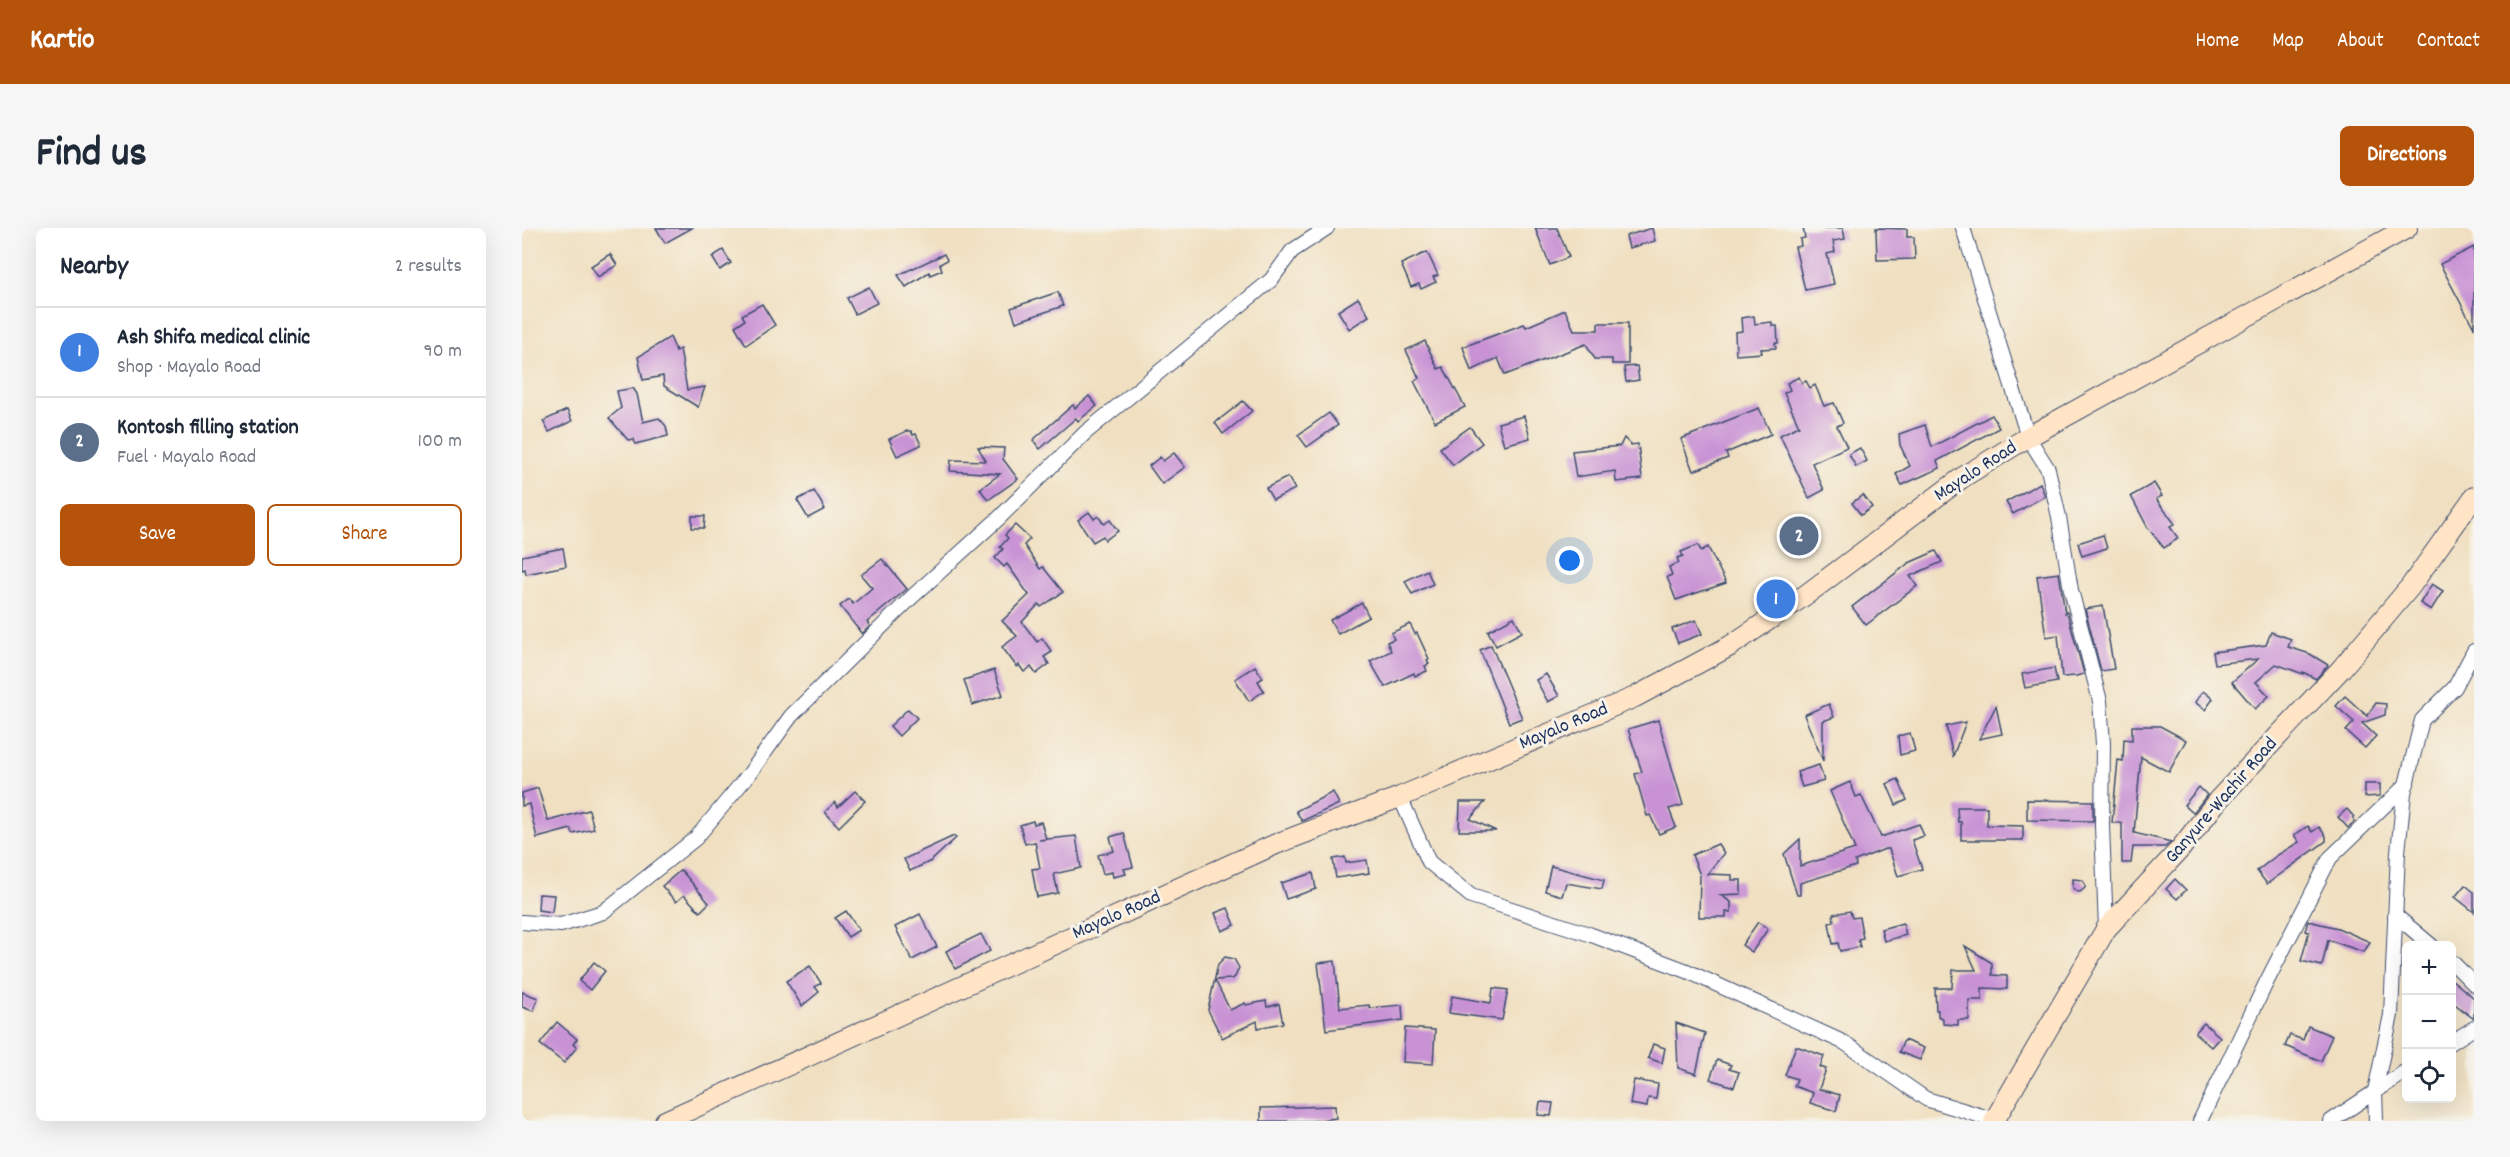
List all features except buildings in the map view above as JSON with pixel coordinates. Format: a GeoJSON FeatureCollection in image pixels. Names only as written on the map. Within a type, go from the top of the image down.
{"type":"FeatureCollection","features":[{"type":"Feature","properties":{"kind":"street"},"geometry":{"type":"LineString","coordinates":[[522,922],[561,925],[603,912],[696,838],[750,772],[791,716],[913,596],[998,519],[1085,434],[1271,280],[1292,251],[1328,228]]}},
{"type":"Feature","properties":{"kind":"street"},"geometry":{"type":"LineString","coordinates":[[1963,228],[2028,437],[2048,469],[2059,517],[2071,590],[2100,701],[2103,744],[2102,826],[2106,929]]}},
{"type":"Feature","properties":{"kind":"street","name":"Mayalo Road"},"geometry":{"type":"LineString","coordinates":[[665,1121],[1276,844],[1400,797],[1635,697],[1730,646],[1807,594],[1963,477],[2028,437],[2407,228]]}},
{"type":"Feature","properties":{"kind":"street","name":"Ganyure-Wachir Road"},"geometry":{"type":"LineString","coordinates":[[1995,1121],[2106,929],[2181,848],[2218,800],[2341,669],[2410,587],[2474,497]]}},
{"type":"Feature","properties":{"kind":"street"},"geometry":{"type":"LineString","coordinates":[[2376,1121],[2375,1090],[2391,1015],[2398,852],[2407,784],[2422,720],[2455,687],[2474,651]]}},
{"type":"Feature","properties":{"kind":"street"},"geometry":{"type":"LineString","coordinates":[[2200,1121],[2266,983],[2330,858],[2407,784]]}},
{"type":"Feature","properties":{"kind":"street"},"geometry":{"type":"LineString","coordinates":[[1400,797],[1429,862],[1471,896],[1589,934],[1687,971],[1845,1043],[1926,1099],[1995,1121]]}},
{"type":"Feature","properties":{"kind":"street"},"geometry":{"type":"LineString","coordinates":[[2395,915],[2427,941]]}},
{"type":"Feature","properties":{"kind":"street"},"geometry":{"type":"LineString","coordinates":[[2456,968],[2474,984]]}},
{"type":"Feature","properties":{"kind":"street"},"geometry":{"type":"LineString","coordinates":[[2456,1039],[2474,1028]]}},
{"type":"Feature","properties":{"kind":"street"},"geometry":{"type":"LineString","coordinates":[[2331,1121],[2402,1073]]}},
{"type":"Feature","properties":{"kind":"place","name":"Kontosh filling station"},"geometry":{"type":"Point","coordinates":[1799,536]}},
{"type":"Feature","properties":{"kind":"place","name":"Ash Shifa medical clinic"},"geometry":{"type":"Point","coordinates":[1776,599]}}]}
